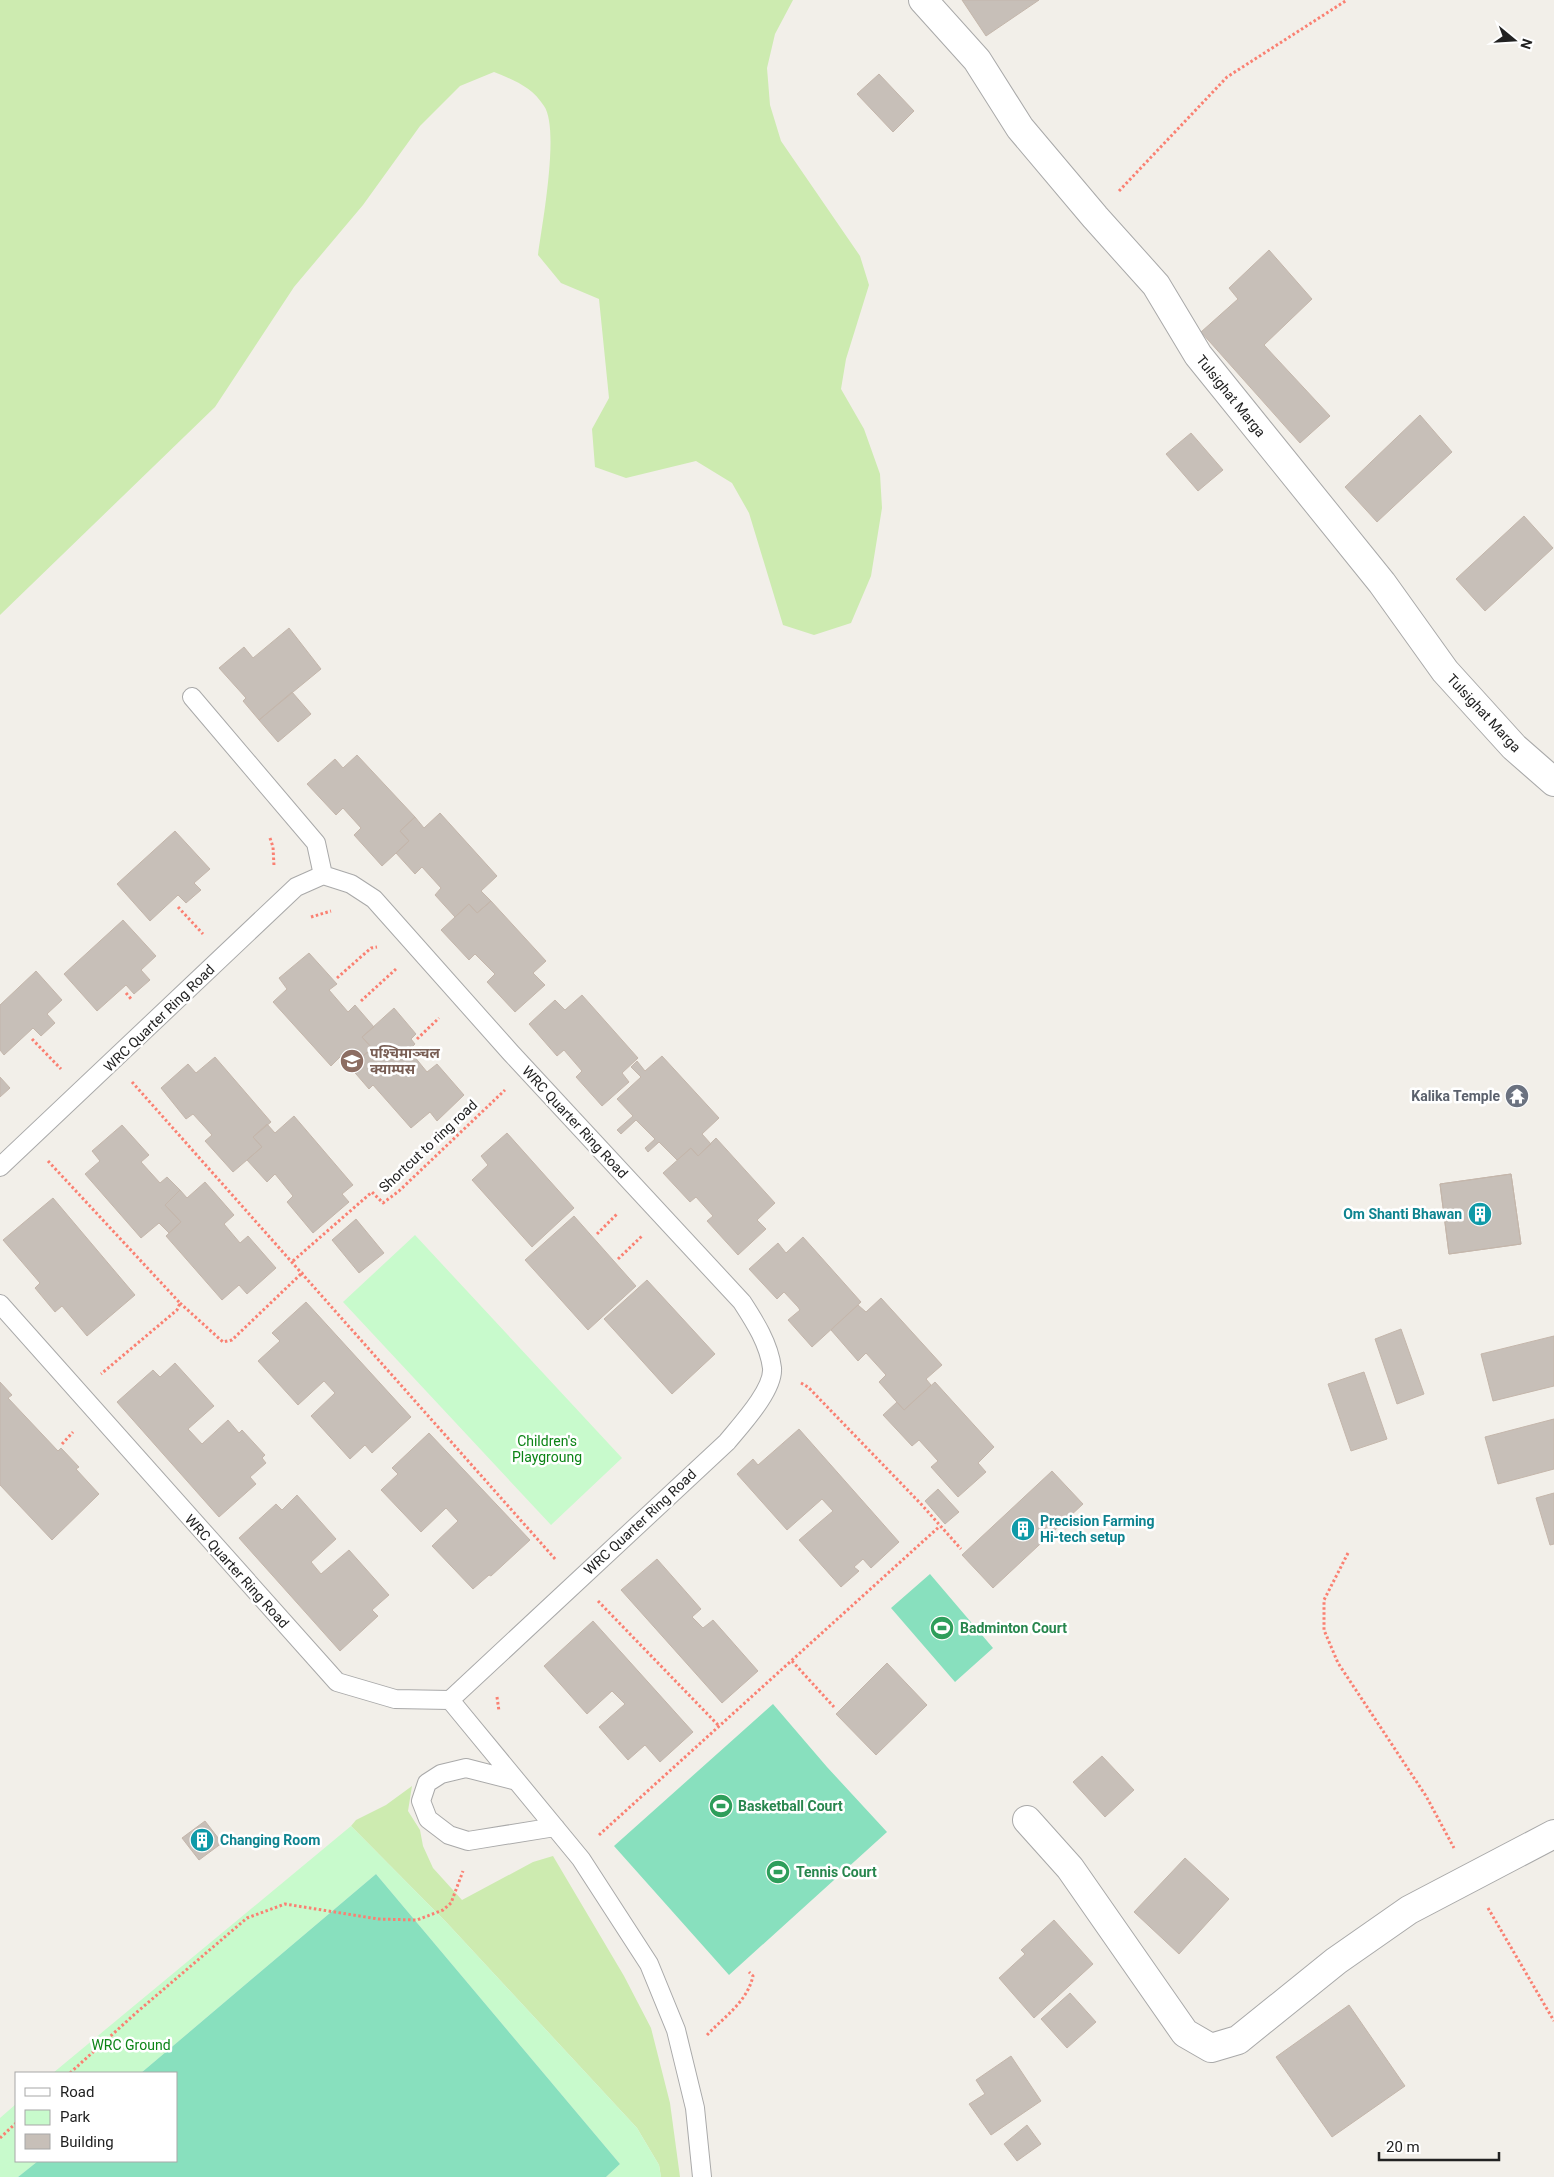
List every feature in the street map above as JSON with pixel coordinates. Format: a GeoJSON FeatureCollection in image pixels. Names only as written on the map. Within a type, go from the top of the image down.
{"type":"FeatureCollection","features":[{"type":"Feature","properties":{"kind":"street","name":"Tulsighat Marga"},"geometry":{"type":"LineString","coordinates":[[923,0],[977,60],[1020,128],[1095,217],[1156,285],[1198,355],[1382,583],[1445,671],[1514,747],[1554,782]]}},
{"type":"Feature","properties":{"kind":"street"},"geometry":{"type":"LineString","coordinates":[[1027,1820],[1070,1868],[1185,2033],[1210,2048],[1238,2040],[1336,1961],[1409,1910],[1554,1834]]}},
{"type":"Feature","properties":{"kind":"lane"},"geometry":{"type":"LineString","coordinates":[[192,697],[316,843],[323,875]]}},
{"type":"Feature","properties":{"kind":"lane","name":"WRC Quarter Ring Road"},"geometry":{"type":"LineString","coordinates":[[0,1168],[296,887],[323,875],[351,884],[374,899],[511,1053],[742,1302],[765,1342],[772,1370],[760,1402],[726,1442],[450,1700],[395,1699],[337,1682],[0,1304]]}},
{"type":"Feature","properties":{"kind":"lane"},"geometry":{"type":"LineString","coordinates":[[450,1700],[581,1859],[649,1964],[676,2030],[695,2108],[702,2177]]}},
{"type":"Feature","properties":{"kind":"lane"},"geometry":{"type":"LineString","coordinates":[[517,1781],[466,1768],[441,1774],[427,1783],[421,1801],[428,1819],[449,1835],[468,1841],[555,1827]]}},
{"type":"Feature","properties":{"kind":"path"},"geometry":{"type":"LineString","coordinates":[[1095,217],[1227,77],[1347,0]]}},
{"type":"Feature","properties":{"kind":"path"},"geometry":{"type":"LineString","coordinates":[[268,832],[273,847],[274,863],[272,871]]}},
{"type":"Feature","properties":{"kind":"path"},"geometry":{"type":"LineString","coordinates":[[178,907],[209,940]]}},
{"type":"Feature","properties":{"kind":"path"},"geometry":{"type":"LineString","coordinates":[[302,920],[326,911],[333,911]]}},
{"type":"Feature","properties":{"kind":"path"},"geometry":{"type":"LineString","coordinates":[[337,978],[371,948],[385,944]]}},
{"type":"Feature","properties":{"kind":"path"},"geometry":{"type":"LineString","coordinates":[[361,1001],[400,966]]}},
{"type":"Feature","properties":{"kind":"path"},"geometry":{"type":"LineString","coordinates":[[417,1039],[441,1016]]}},
{"type":"Feature","properties":{"kind":"path"},"geometry":{"type":"LineString","coordinates":[[32,1039],[64,1071]]}},
{"type":"Feature","properties":{"kind":"path"},"geometry":{"type":"LineString","coordinates":[[127,1075],[560,1564]]}},
{"type":"Feature","properties":{"kind":"path","name":"Shortcut to ring road"},"geometry":{"type":"LineString","coordinates":[[293,1261],[372,1192],[383,1203],[399,1191],[510,1085]]}},
{"type":"Feature","properties":{"kind":"path"},"geometry":{"type":"LineString","coordinates":[[47,1160],[180,1303],[214,1336],[223,1342],[232,1340],[303,1272]]}},
{"type":"Feature","properties":{"kind":"path"},"geometry":{"type":"LineString","coordinates":[[596,1234],[622,1209]]}},
{"type":"Feature","properties":{"kind":"path"},"geometry":{"type":"LineString","coordinates":[[638,1228],[650,1241]]}},
{"type":"Feature","properties":{"kind":"path"},"geometry":{"type":"LineString","coordinates":[[618,1259],[644,1234]]}},
{"type":"Feature","properties":{"kind":"path"},"geometry":{"type":"LineString","coordinates":[[97,1378],[177,1310],[180,1303]]}},
{"type":"Feature","properties":{"kind":"path"},"geometry":{"type":"LineString","coordinates":[[800,1382],[808,1386],[961,1549]]}},
{"type":"Feature","properties":{"kind":"path"},"geometry":{"type":"LineString","coordinates":[[62,1444],[74,1431]]}},
{"type":"Feature","properties":{"kind":"path"},"geometry":{"type":"LineString","coordinates":[[597,1837],[940,1526]]}},
{"type":"Feature","properties":{"kind":"path"},"geometry":{"type":"LineString","coordinates":[[1348,1553],[1324,1600],[1324,1630],[1338,1663],[1426,1796],[1471,1879],[1554,2021]]}},
{"type":"Feature","properties":{"kind":"path"},"geometry":{"type":"LineString","coordinates":[[593,1597],[676,1678],[720,1726]]}},
{"type":"Feature","properties":{"kind":"path"},"geometry":{"type":"LineString","coordinates":[[792,1661],[834,1706]]}},
{"type":"Feature","properties":{"kind":"path"},"geometry":{"type":"LineString","coordinates":[[498,1692],[496,1699],[500,1714]]}},
{"type":"Feature","properties":{"kind":"path"},"geometry":{"type":"LineString","coordinates":[[71,2072],[246,1918],[285,1904],[378,1919],[417,1920],[443,1910],[451,1903],[460,1882],[468,1857],[468,1841]]}},
{"type":"Feature","properties":{"kind":"path"},"geometry":{"type":"LineString","coordinates":[[705,2038],[740,2004],[750,1989],[753,1976],[749,1972]]}},
{"type":"Feature","properties":{"kind":"path"},"geometry":{"type":"LineString","coordinates":[[0,2138],[15,2124]]}},
{"type":"Feature","properties":{"kind":"green space"},"geometry":{"type":"Polygon","coordinates":[[[0,0],[793,0],[775,34],[767,68],[770,105],[781,141],[860,256],[869,285],[846,359],[841,389],[864,429],[880,474],[882,508],[871,576],[851,623],[814,635],[783,625],[749,513],[732,483],[696,461],[626,478],[595,467],[592,429],[609,398],[599,299],[561,283],[538,255],[546,201],[550,155],[548,118],[544,106],[534,94],[515,81],[494,72],[460,86],[420,126],[363,205],[294,287],[215,407],[0,615],[0,0]]]}},
{"type":"Feature","properties":{"kind":"green space","name":"Children's Playgroung"},"geometry":{"type":"Polygon","coordinates":[[[415,1235],[622,1458],[551,1525],[343,1302],[415,1235]]]}},
{"type":"Feature","properties":{"kind":"green space","name":"Badminton Court"},"geometry":{"type":"Polygon","coordinates":[[[930,1574],[993,1648],[955,1682],[891,1608],[930,1574]]]}},
{"type":"Feature","properties":{"kind":"green space"},"geometry":{"type":"Polygon","coordinates":[[[773,1704],[827,1767],[887,1832],[729,1975],[614,1846],[773,1704]]]}},
{"type":"Feature","properties":{"kind":"green space"},"geometry":{"type":"Polygon","coordinates":[[[412,1786],[408,1811],[420,1830],[423,1846],[433,1868],[462,1900],[533,1862],[553,1856],[624,1976],[651,2028],[670,2103],[680,2177],[661,2177],[659,2165],[637,2128],[447,1923],[351,1826],[356,1820],[386,1805],[412,1786]]]}},
{"type":"Feature","properties":{"kind":"green space","name":"WRC Ground"},"geometry":{"type":"Polygon","coordinates":[[[351,1826],[447,1923],[637,2128],[659,2165],[661,2177],[606,2177],[620,2164],[376,1874],[142,2072],[54,2072],[351,1826]]]}},
{"type":"Feature","properties":{"kind":"green space"},"geometry":{"type":"Polygon","coordinates":[[[376,1874],[620,2164],[606,2177],[18,2177],[37,2162],[178,2162],[178,2072],[142,2072],[376,1874]]]}},
{"type":"Feature","properties":{"kind":"green space"},"geometry":{"type":"Polygon","coordinates":[[[15,2105],[15,2162],[37,2162],[18,2177],[0,2177],[0,2118],[15,2105]]]}},
{"type":"Feature","properties":{"kind":"building"},"geometry":{"type":"Polygon","coordinates":[[[962,0],[1039,0],[986,36],[962,0]]]}},
{"type":"Feature","properties":{"kind":"building"},"geometry":{"type":"Polygon","coordinates":[[[879,74],[914,111],[893,132],[857,94],[879,74]]]}},
{"type":"Feature","properties":{"kind":"building"},"geometry":{"type":"Polygon","coordinates":[[[1269,250],[1312,299],[1264,345],[1330,416],[1300,443],[1201,332],[1238,299],[1229,288],[1269,250]]]}},
{"type":"Feature","properties":{"kind":"building"},"geometry":{"type":"Polygon","coordinates":[[[1420,415],[1452,452],[1377,522],[1345,487],[1420,415]]]}},
{"type":"Feature","properties":{"kind":"building"},"geometry":{"type":"Polygon","coordinates":[[[1191,433],[1223,470],[1198,491],[1166,454],[1191,433]]]}},
{"type":"Feature","properties":{"kind":"building"},"geometry":{"type":"Polygon","coordinates":[[[1524,516],[1553,548],[1485,611],[1456,579],[1524,516]]]}},
{"type":"Feature","properties":{"kind":"building"},"geometry":{"type":"Polygon","coordinates":[[[289,628],[321,669],[259,720],[243,701],[246,698],[219,668],[244,647],[253,658],[289,628]]]}},
{"type":"Feature","properties":{"kind":"building"},"geometry":{"type":"Polygon","coordinates":[[[292,692],[311,714],[278,742],[259,720],[292,692]]]}},
{"type":"Feature","properties":{"kind":"building"},"geometry":{"type":"Polygon","coordinates":[[[357,755],[415,817],[400,831],[409,841],[382,866],[354,835],[361,828],[343,808],[336,815],[307,784],[335,759],[343,768],[357,755]]]}},
{"type":"Feature","properties":{"kind":"building"},"geometry":{"type":"Polygon","coordinates":[[[440,813],[497,876],[481,891],[491,901],[477,913],[469,904],[455,917],[435,895],[441,888],[422,867],[415,874],[396,853],[409,841],[400,831],[415,817],[424,828],[440,813]]]}},
{"type":"Feature","properties":{"kind":"building"},"geometry":{"type":"Polygon","coordinates":[[[175,831],[210,869],[194,883],[201,890],[186,903],[178,895],[150,921],[117,884],[175,831]]]}},
{"type":"Feature","properties":{"kind":"building"},"geometry":{"type":"Polygon","coordinates":[[[491,901],[546,961],[533,973],[545,985],[515,1012],[487,982],[495,974],[475,954],[469,960],[441,930],[469,904],[477,913],[491,901]]]}},
{"type":"Feature","properties":{"kind":"building"},"geometry":{"type":"Polygon","coordinates":[[[123,920],[156,956],[141,970],[150,980],[134,994],[126,985],[97,1011],[64,974],[123,920]]]}},
{"type":"Feature","properties":{"kind":"building"},"geometry":{"type":"Polygon","coordinates":[[[309,953],[337,984],[329,990],[348,1012],[355,1005],[374,1027],[362,1037],[372,1048],[356,1063],[346,1051],[331,1066],[273,1002],[287,989],[279,978],[309,953]]]}},
{"type":"Feature","properties":{"kind":"building"},"geometry":{"type":"Polygon","coordinates":[[[36,971],[62,1000],[47,1014],[55,1023],[41,1036],[33,1028],[4,1055],[0,1050],[0,1005],[36,971]]]}},
{"type":"Feature","properties":{"kind":"building"},"geometry":{"type":"Polygon","coordinates":[[[582,995],[638,1058],[622,1073],[629,1082],[602,1106],[576,1077],[582,1071],[564,1050],[557,1056],[529,1024],[555,1000],[565,1010],[582,995]]]}},
{"type":"Feature","properties":{"kind":"building"},"geometry":{"type":"Polygon","coordinates":[[[394,1008],[416,1034],[411,1039],[415,1044],[409,1050],[427,1072],[437,1064],[464,1095],[437,1121],[430,1112],[411,1128],[373,1085],[369,1089],[350,1067],[372,1048],[362,1037],[394,1008]]]}},
{"type":"Feature","properties":{"kind":"building"},"geometry":{"type":"Polygon","coordinates":[[[662,1056],[719,1118],[702,1134],[711,1144],[698,1156],[691,1148],[677,1160],[659,1142],[648,1152],[645,1148],[655,1139],[636,1120],[621,1134],[617,1130],[633,1116],[617,1099],[641,1077],[631,1067],[637,1061],[645,1071],[662,1056]]]}},
{"type":"Feature","properties":{"kind":"building"},"geometry":{"type":"Polygon","coordinates":[[[215,1057],[271,1122],[253,1137],[262,1147],[233,1172],[205,1141],[212,1135],[193,1114],[186,1119],[161,1088],[188,1064],[196,1073],[215,1057]]]}},
{"type":"Feature","properties":{"kind":"building"},"geometry":{"type":"Polygon","coordinates":[[[0,1077],[10,1088],[0,1097],[0,1077]]]}},
{"type":"Feature","properties":{"kind":"building"},"geometry":{"type":"Polygon","coordinates":[[[294,1116],[353,1185],[342,1194],[349,1202],[313,1233],[287,1202],[293,1196],[275,1174],[267,1182],[247,1160],[262,1147],[253,1137],[267,1124],[275,1133],[294,1116]]]}},
{"type":"Feature","properties":{"kind":"building"},"geometry":{"type":"Polygon","coordinates":[[[122,1125],[149,1155],[141,1162],[160,1183],[167,1177],[180,1190],[165,1205],[181,1222],[169,1233],[159,1223],[141,1238],[85,1174],[100,1161],[92,1151],[122,1125]]]}},
{"type":"Feature","properties":{"kind":"building"},"geometry":{"type":"Polygon","coordinates":[[[507,1133],[574,1208],[532,1247],[472,1180],[488,1165],[481,1156],[507,1133]]]}},
{"type":"Feature","properties":{"kind":"building"},"geometry":{"type":"Polygon","coordinates":[[[716,1138],[775,1203],[757,1220],[766,1229],[738,1255],[707,1221],[713,1216],[696,1197],[690,1202],[663,1173],[691,1148],[698,1156],[716,1138]]]}},
{"type":"Feature","properties":{"kind":"building","name":"Om Shanti Bhawan"},"geometry":{"type":"Polygon","coordinates":[[[1511,1174],[1521,1244],[1449,1254],[1440,1184],[1511,1174]]]}},
{"type":"Feature","properties":{"kind":"building","name":"Om Shanti Bhawan"},"geometry":{"type":"Polygon","coordinates":[[[1511,1174],[1521,1244],[1449,1254],[1440,1184],[1511,1174]]]}},
{"type":"Feature","properties":{"kind":"building"},"geometry":{"type":"Polygon","coordinates":[[[205,1182],[234,1215],[224,1224],[240,1243],[248,1236],[276,1268],[247,1294],[239,1285],[222,1300],[166,1236],[181,1222],[165,1205],[180,1190],[187,1198],[205,1182]]]}},
{"type":"Feature","properties":{"kind":"building"},"geometry":{"type":"Polygon","coordinates":[[[53,1198],[135,1295],[87,1336],[62,1306],[55,1312],[35,1288],[40,1283],[3,1240],[53,1198]]]}},
{"type":"Feature","properties":{"kind":"building"},"geometry":{"type":"Polygon","coordinates":[[[574,1216],[636,1286],[588,1330],[525,1260],[574,1216]]]}},
{"type":"Feature","properties":{"kind":"building"},"geometry":{"type":"Polygon","coordinates":[[[356,1219],[384,1253],[359,1273],[332,1240],[356,1219]]]}},
{"type":"Feature","properties":{"kind":"building"},"geometry":{"type":"Polygon","coordinates":[[[803,1237],[861,1302],[812,1347],[788,1320],[800,1310],[798,1307],[784,1292],[777,1299],[749,1269],[778,1243],[786,1253],[803,1237]]]}},
{"type":"Feature","properties":{"kind":"building"},"geometry":{"type":"Polygon","coordinates":[[[647,1280],[715,1354],[672,1394],[604,1319],[647,1280]]]}},
{"type":"Feature","properties":{"kind":"building"},"geometry":{"type":"Polygon","coordinates":[[[881,1298],[942,1365],[926,1379],[931,1385],[904,1410],[879,1382],[886,1375],[866,1353],[858,1361],[831,1330],[858,1305],[866,1312],[881,1298]]]}},
{"type":"Feature","properties":{"kind":"building"},"geometry":{"type":"Polygon","coordinates":[[[306,1302],[411,1417],[372,1453],[365,1445],[350,1459],[311,1416],[335,1393],[324,1381],[298,1405],[258,1361],[280,1341],[272,1333],[306,1302]]]}},
{"type":"Feature","properties":{"kind":"building"},"geometry":{"type":"Polygon","coordinates":[[[1401,1329],[1424,1394],[1397,1404],[1375,1339],[1401,1329]]]}},
{"type":"Feature","properties":{"kind":"building"},"geometry":{"type":"Polygon","coordinates":[[[1554,1336],[1554,1386],[1493,1401],[1481,1354],[1554,1336]]]}},
{"type":"Feature","properties":{"kind":"building"},"geometry":{"type":"Polygon","coordinates":[[[175,1363],[214,1406],[188,1429],[202,1444],[228,1420],[239,1433],[242,1430],[265,1455],[262,1458],[266,1463],[250,1477],[256,1484],[219,1517],[117,1402],[153,1370],[160,1377],[175,1363]]]}},
{"type":"Feature","properties":{"kind":"building"},"geometry":{"type":"Polygon","coordinates":[[[1364,1372],[1387,1439],[1351,1451],[1328,1384],[1364,1372]]]}},
{"type":"Feature","properties":{"kind":"building"},"geometry":{"type":"Polygon","coordinates":[[[0,1382],[12,1395],[8,1398],[58,1451],[61,1448],[79,1467],[76,1469],[99,1494],[52,1540],[0,1485],[0,1382]]]}},
{"type":"Feature","properties":{"kind":"building"},"geometry":{"type":"Polygon","coordinates":[[[935,1382],[994,1447],[978,1463],[986,1472],[958,1497],[931,1467],[938,1461],[919,1440],[912,1446],[883,1415],[897,1402],[904,1410],[935,1382]]]}},
{"type":"Feature","properties":{"kind":"building"},"geometry":{"type":"Polygon","coordinates":[[[1554,1419],[1554,1469],[1498,1484],[1485,1437],[1554,1419]]]}},
{"type":"Feature","properties":{"kind":"building"},"geometry":{"type":"Polygon","coordinates":[[[799,1429],[899,1542],[871,1568],[863,1559],[854,1567],[859,1571],[841,1587],[799,1540],[833,1511],[822,1499],[787,1530],[737,1474],[753,1459],[758,1465],[799,1429]]]}},
{"type":"Feature","properties":{"kind":"building"},"geometry":{"type":"Polygon","coordinates":[[[429,1433],[530,1540],[491,1576],[489,1575],[473,1589],[432,1546],[458,1521],[446,1508],[421,1532],[381,1490],[398,1474],[392,1468],[429,1433]]]}},
{"type":"Feature","properties":{"kind":"building","name":"Precision Farming Hi-tech setup"},"geometry":{"type":"Polygon","coordinates":[[[1052,1471],[1083,1504],[993,1588],[962,1555],[1052,1471]]]}},
{"type":"Feature","properties":{"kind":"building"},"geometry":{"type":"Polygon","coordinates":[[[938,1489],[959,1512],[945,1524],[925,1501],[938,1489]]]}},
{"type":"Feature","properties":{"kind":"building"},"geometry":{"type":"Polygon","coordinates":[[[1554,1493],[1554,1544],[1550,1545],[1536,1498],[1554,1493]]]}},
{"type":"Feature","properties":{"kind":"building"},"geometry":{"type":"Polygon","coordinates":[[[297,1495],[336,1539],[311,1562],[321,1574],[349,1550],[389,1595],[372,1610],[378,1616],[340,1651],[239,1538],[276,1504],[282,1510],[297,1495]]]}},
{"type":"Feature","properties":{"kind":"building"},"geometry":{"type":"Polygon","coordinates":[[[657,1559],[701,1609],[692,1617],[703,1628],[713,1620],[758,1671],[722,1703],[621,1590],[657,1559]]]}},
{"type":"Feature","properties":{"kind":"building"},"geometry":{"type":"Polygon","coordinates":[[[593,1621],[693,1732],[660,1762],[645,1745],[628,1760],[599,1727],[625,1704],[612,1691],[587,1714],[544,1666],[593,1621]]]}},
{"type":"Feature","properties":{"kind":"building"},"geometry":{"type":"Polygon","coordinates":[[[887,1663],[927,1705],[876,1755],[836,1714],[887,1663]]]}},
{"type":"Feature","properties":{"kind":"building"},"geometry":{"type":"Polygon","coordinates":[[[1102,1756],[1134,1790],[1105,1817],[1073,1782],[1102,1756]]]}},
{"type":"Feature","properties":{"kind":"building","name":"Changing Room"},"geometry":{"type":"Polygon","coordinates":[[[205,1821],[222,1843],[199,1860],[182,1838],[205,1821]]]}},
{"type":"Feature","properties":{"kind":"building"},"geometry":{"type":"Polygon","coordinates":[[[1185,1858],[1229,1899],[1179,1954],[1134,1912],[1185,1858]]]}},
{"type":"Feature","properties":{"kind":"building"},"geometry":{"type":"Polygon","coordinates":[[[1054,1920],[1093,1964],[1034,2018],[999,1978],[1025,1954],[1021,1950],[1054,1920]]]}},
{"type":"Feature","properties":{"kind":"building"},"geometry":{"type":"Polygon","coordinates":[[[1070,1993],[1096,2022],[1067,2048],[1041,2019],[1070,1993]]]}},
{"type":"Feature","properties":{"kind":"building"},"geometry":{"type":"Polygon","coordinates":[[[1349,2005],[1405,2086],[1332,2137],[1276,2057],[1349,2005]]]}},
{"type":"Feature","properties":{"kind":"building"},"geometry":{"type":"Polygon","coordinates":[[[1011,2056],[1041,2101],[991,2135],[969,2104],[985,2094],[976,2080],[1011,2056]]]}},
{"type":"Feature","properties":{"kind":"building"},"geometry":{"type":"Polygon","coordinates":[[[1027,2125],[1041,2144],[1017,2161],[1004,2144],[1027,2125]]]}},
{"type":"Feature","properties":{"kind":"place","name":"पश्‍चिमाञ्‍चल क्याम्पस"},"geometry":{"type":"Point","coordinates":[352,1061]}},
{"type":"Feature","properties":{"kind":"place","name":"Kalika Temple"},"geometry":{"type":"Point","coordinates":[1517,1096]}},
{"type":"Feature","properties":{"kind":"place","name":"Om Shanti Bhawan"},"geometry":{"type":"Point","coordinates":[1480,1214]}},
{"type":"Feature","properties":{"kind":"place","name":"Precision Farming Hi-tech setup"},"geometry":{"type":"Point","coordinates":[1023,1529]}},
{"type":"Feature","properties":{"kind":"place","name":"Badminton Court"},"geometry":{"type":"Point","coordinates":[942,1628]}},
{"type":"Feature","properties":{"kind":"place","name":"Basketball Court"},"geometry":{"type":"Point","coordinates":[721,1806]}},
{"type":"Feature","properties":{"kind":"place","name":"Changing Room"},"geometry":{"type":"Point","coordinates":[202,1840]}},
{"type":"Feature","properties":{"kind":"place","name":"Tennis Court"},"geometry":{"type":"Point","coordinates":[778,1872]}}]}
